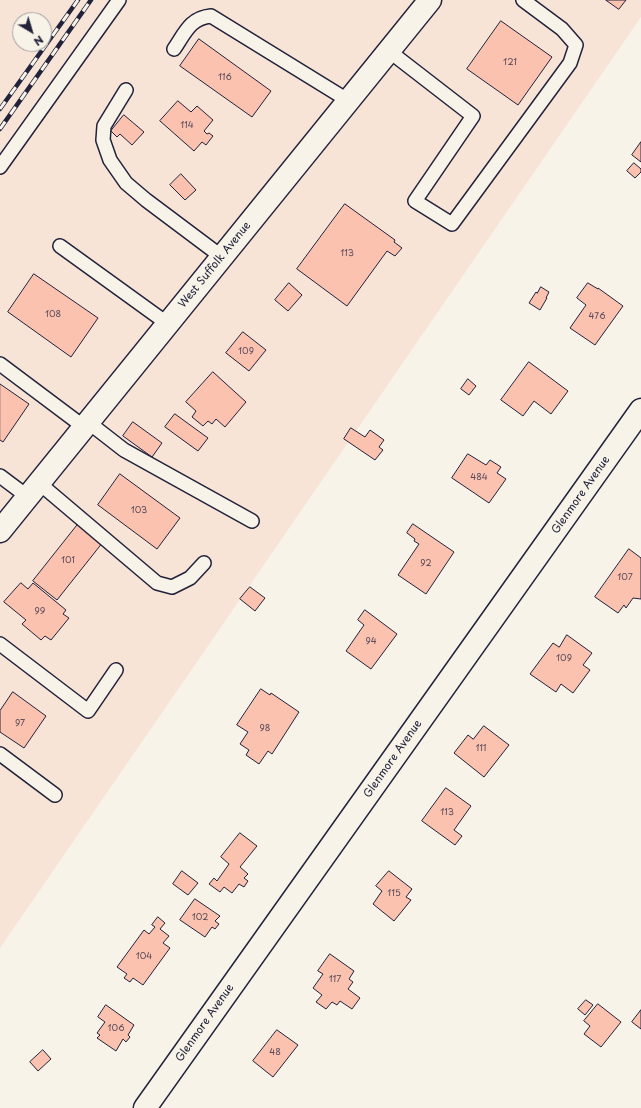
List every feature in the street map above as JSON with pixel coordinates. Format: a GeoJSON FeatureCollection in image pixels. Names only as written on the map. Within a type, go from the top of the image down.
{"type":"FeatureCollection","features":[{"type":"Feature","properties":{"kind":"street","name":"West Suffolk Avenue"},"geometry":{"type":"LineString","coordinates":[[0,531],[430,0]]}},
{"type":"Feature","properties":{"kind":"street","name":"Glenmore Avenue"},"geometry":{"type":"LineString","coordinates":[[145,1108],[641,410]]}},
{"type":"Feature","properties":{"kind":"lane"},"geometry":{"type":"LineString","coordinates":[[0,167],[119,0]]}},
{"type":"Feature","properties":{"kind":"lane"},"geometry":{"type":"LineString","coordinates":[[389,51],[473,116],[415,201],[452,224],[570,63],[576,45],[562,29],[522,0]]}},
{"type":"Feature","properties":{"kind":"lane"},"geometry":{"type":"LineString","coordinates":[[174,49],[193,21],[202,17],[211,16],[349,101]]}},
{"type":"Feature","properties":{"kind":"lane"},"geometry":{"type":"LineString","coordinates":[[126,90],[104,126],[103,140],[110,160],[126,183],[146,200],[222,257]]}},
{"type":"Feature","properties":{"kind":"lane"},"geometry":{"type":"LineString","coordinates":[[60,246],[168,324]]}},
{"type":"Feature","properties":{"kind":"lane"},"geometry":{"type":"LineString","coordinates":[[0,364],[124,450],[252,521]]}},
{"type":"Feature","properties":{"kind":"lane"},"geometry":{"type":"LineString","coordinates":[[0,476],[33,490],[157,582],[172,587],[190,578],[204,563]]}},
{"type":"Feature","properties":{"kind":"lane"},"geometry":{"type":"LineString","coordinates":[[0,644],[88,711],[116,670]]}},
{"type":"Feature","properties":{"kind":"lane"},"geometry":{"type":"LineString","coordinates":[[0,754],[55,795]]}},
{"type":"Feature","properties":{"kind":"shaded area"},"geometry":{"type":"Polygon","coordinates":[[[0,0],[641,0],[641,17],[0,948],[0,0]]]}},
{"type":"Feature","properties":{"kind":"building"},"geometry":{"type":"Polygon","coordinates":[[[606,0],[626,0],[619,9],[606,0]]]}},
{"type":"Feature","properties":{"kind":"building"},"geometry":{"type":"Polygon","coordinates":[[[501,21],[552,57],[518,105],[467,69],[501,21]]]}},
{"type":"Feature","properties":{"kind":"building"},"geometry":{"type":"Polygon","coordinates":[[[199,39],[271,91],[252,117],[180,66],[199,39]]]}},
{"type":"Feature","properties":{"kind":"building"},"geometry":{"type":"Polygon","coordinates":[[[178,101],[191,112],[197,106],[213,120],[204,131],[213,136],[206,145],[202,142],[194,151],[160,121],[178,101]]]}},
{"type":"Feature","properties":{"kind":"building"},"geometry":{"type":"Polygon","coordinates":[[[124,115],[144,132],[132,145],[120,134],[117,137],[111,131],[124,115]]]}},
{"type":"Feature","properties":{"kind":"building"},"geometry":{"type":"Polygon","coordinates":[[[641,142],[641,162],[632,155],[641,142]]]}},
{"type":"Feature","properties":{"kind":"building"},"geometry":{"type":"Polygon","coordinates":[[[634,163],[641,169],[641,172],[635,178],[627,171],[634,163]]]}},
{"type":"Feature","properties":{"kind":"building"},"geometry":{"type":"Polygon","coordinates":[[[181,174],[196,190],[185,200],[170,185],[181,174]]]}},
{"type":"Feature","properties":{"kind":"building"},"geometry":{"type":"Polygon","coordinates":[[[345,204],[395,240],[394,242],[402,248],[395,256],[387,251],[347,306],[297,269],[345,204]]]}},
{"type":"Feature","properties":{"kind":"building"},"geometry":{"type":"Polygon","coordinates":[[[34,274],[98,318],[71,357],[8,312],[34,274]]]}},
{"type":"Feature","properties":{"kind":"building"},"geometry":{"type":"Polygon","coordinates":[[[289,283],[302,295],[288,311],[275,300],[289,283]]]}},
{"type":"Feature","properties":{"kind":"building"},"geometry":{"type":"Polygon","coordinates":[[[588,283],[598,288],[623,306],[595,345],[570,328],[586,305],[577,298],[588,283]]]}},
{"type":"Feature","properties":{"kind":"building"},"geometry":{"type":"Polygon","coordinates":[[[541,287],[549,292],[540,310],[529,303],[541,287]]]}},
{"type":"Feature","properties":{"kind":"building"},"geometry":{"type":"Polygon","coordinates":[[[243,332],[266,350],[249,371],[226,353],[243,332]]]}},
{"type":"Feature","properties":{"kind":"building"},"geometry":{"type":"Polygon","coordinates":[[[529,362],[568,391],[551,414],[534,401],[523,416],[501,400],[529,362]]]}},
{"type":"Feature","properties":{"kind":"building"},"geometry":{"type":"Polygon","coordinates":[[[213,372],[246,402],[225,427],[216,419],[212,424],[208,421],[203,426],[192,417],[196,411],[186,402],[213,372]]]}},
{"type":"Feature","properties":{"kind":"building"},"geometry":{"type":"Polygon","coordinates":[[[468,379],[476,386],[469,395],[461,389],[468,379]]]}},
{"type":"Feature","properties":{"kind":"building"},"geometry":{"type":"Polygon","coordinates":[[[0,384],[29,404],[3,442],[0,440],[0,384]]]}},
{"type":"Feature","properties":{"kind":"building"},"geometry":{"type":"Polygon","coordinates":[[[175,414],[208,438],[198,451],[165,427],[175,414]]]}},
{"type":"Feature","properties":{"kind":"building"},"geometry":{"type":"Polygon","coordinates":[[[133,422],[162,443],[152,457],[123,436],[133,422]]]}},
{"type":"Feature","properties":{"kind":"building"},"geometry":{"type":"Polygon","coordinates":[[[351,428],[365,437],[370,430],[384,440],[379,447],[383,450],[375,460],[344,439],[351,428]]]}},
{"type":"Feature","properties":{"kind":"building"},"geometry":{"type":"Polygon","coordinates":[[[468,454],[486,465],[490,460],[501,467],[497,473],[506,479],[489,503],[452,478],[468,454]]]}},
{"type":"Feature","properties":{"kind":"building"},"geometry":{"type":"Polygon","coordinates":[[[120,474],[180,518],[157,549],[98,505],[120,474]]]}},
{"type":"Feature","properties":{"kind":"building"},"geometry":{"type":"Polygon","coordinates":[[[79,523],[103,542],[57,600],[33,581],[79,523]]]}},
{"type":"Feature","properties":{"kind":"building"},"geometry":{"type":"Polygon","coordinates":[[[413,524],[454,552],[426,594],[398,575],[419,544],[407,533],[413,524]]]}},
{"type":"Feature","properties":{"kind":"building"},"geometry":{"type":"Polygon","coordinates":[[[629,549],[641,558],[641,599],[633,598],[626,608],[624,605],[618,613],[595,597],[629,549]]]}},
{"type":"Feature","properties":{"kind":"building"},"geometry":{"type":"Polygon","coordinates":[[[21,583],[28,589],[33,583],[66,610],[63,614],[69,618],[51,640],[45,636],[41,640],[22,624],[26,620],[4,602],[21,583]]]}},
{"type":"Feature","properties":{"kind":"building"},"geometry":{"type":"Polygon","coordinates":[[[250,587],[265,598],[255,611],[240,599],[250,587]]]}},
{"type":"Feature","properties":{"kind":"building"},"geometry":{"type":"Polygon","coordinates":[[[365,610],[397,634],[371,669],[346,651],[364,625],[358,620],[365,610]]]}},
{"type":"Feature","properties":{"kind":"building"},"geometry":{"type":"Polygon","coordinates":[[[567,635],[592,653],[583,665],[590,670],[573,693],[561,684],[556,692],[530,674],[553,643],[559,647],[567,635]]]}},
{"type":"Feature","properties":{"kind":"building"},"geometry":{"type":"Polygon","coordinates":[[[261,689],[270,695],[271,693],[299,712],[272,754],[268,751],[259,764],[246,755],[249,750],[240,744],[248,732],[237,725],[261,689]]]}},
{"type":"Feature","properties":{"kind":"building"},"geometry":{"type":"Polygon","coordinates":[[[13,692],[46,716],[24,748],[0,732],[0,711],[13,692]]]}},
{"type":"Feature","properties":{"kind":"building"},"geometry":{"type":"Polygon","coordinates":[[[484,726],[509,745],[484,777],[454,753],[468,735],[473,739],[484,726]]]}},
{"type":"Feature","properties":{"kind":"building"},"geometry":{"type":"Polygon","coordinates":[[[446,788],[471,806],[454,830],[462,836],[455,845],[422,821],[446,788]]]}},
{"type":"Feature","properties":{"kind":"building"},"geometry":{"type":"Polygon","coordinates":[[[240,833],[257,846],[240,867],[248,874],[244,878],[248,881],[244,887],[239,884],[232,893],[224,887],[220,892],[209,884],[214,878],[217,881],[229,864],[221,857],[240,833]]]}},
{"type":"Feature","properties":{"kind":"building"},"geometry":{"type":"Polygon","coordinates":[[[182,871],[198,883],[188,895],[173,884],[182,871]]]}},
{"type":"Feature","properties":{"kind":"building"},"geometry":{"type":"Polygon","coordinates":[[[389,871],[412,889],[406,897],[411,900],[394,921],[373,904],[382,891],[376,886],[389,871]]]}},
{"type":"Feature","properties":{"kind":"building"},"geometry":{"type":"Polygon","coordinates":[[[195,899],[220,916],[215,921],[219,924],[215,929],[212,927],[205,937],[180,920],[195,899]]]}},
{"type":"Feature","properties":{"kind":"building"},"geometry":{"type":"Polygon","coordinates":[[[158,917],[165,923],[160,929],[169,936],[163,943],[170,948],[143,985],[133,978],[130,982],[124,978],[127,974],[117,967],[144,930],[149,934],[155,927],[152,925],[158,917]]]}},
{"type":"Feature","properties":{"kind":"building"},"geometry":{"type":"Polygon","coordinates":[[[330,954],[354,971],[349,979],[353,982],[348,989],[360,998],[352,1009],[340,1001],[337,1005],[332,1002],[326,1009],[316,1002],[322,995],[313,988],[323,974],[318,971],[330,954]]]}},
{"type":"Feature","properties":{"kind":"building"},"geometry":{"type":"Polygon","coordinates":[[[586,1000],[593,1005],[585,1015],[578,1009],[586,1000]]]}},
{"type":"Feature","properties":{"kind":"building"},"geometry":{"type":"Polygon","coordinates":[[[598,1004],[621,1022],[601,1047],[584,1034],[590,1026],[584,1021],[598,1004]]]}},
{"type":"Feature","properties":{"kind":"building"},"geometry":{"type":"Polygon","coordinates":[[[106,1005],[134,1025],[128,1035],[130,1037],[126,1042],[123,1039],[116,1051],[97,1038],[100,1035],[97,1033],[105,1022],[98,1017],[106,1005]]]}},
{"type":"Feature","properties":{"kind":"building"},"geometry":{"type":"Polygon","coordinates":[[[641,1010],[641,1029],[632,1022],[641,1010]]]}},
{"type":"Feature","properties":{"kind":"building"},"geometry":{"type":"Polygon","coordinates":[[[277,1030],[298,1045],[273,1077],[253,1061],[277,1030]]]}},
{"type":"Feature","properties":{"kind":"building"},"geometry":{"type":"Polygon","coordinates":[[[43,1050],[51,1059],[38,1071],[30,1062],[43,1050]]]}},
{"type":"Feature","properties":{"kind":"railway"},"geometry":{"type":"LineString","coordinates":[[0,109],[78,0]]}},
{"type":"Feature","properties":{"kind":"railway"},"geometry":{"type":"LineString","coordinates":[[0,129],[91,0]]}}]}
